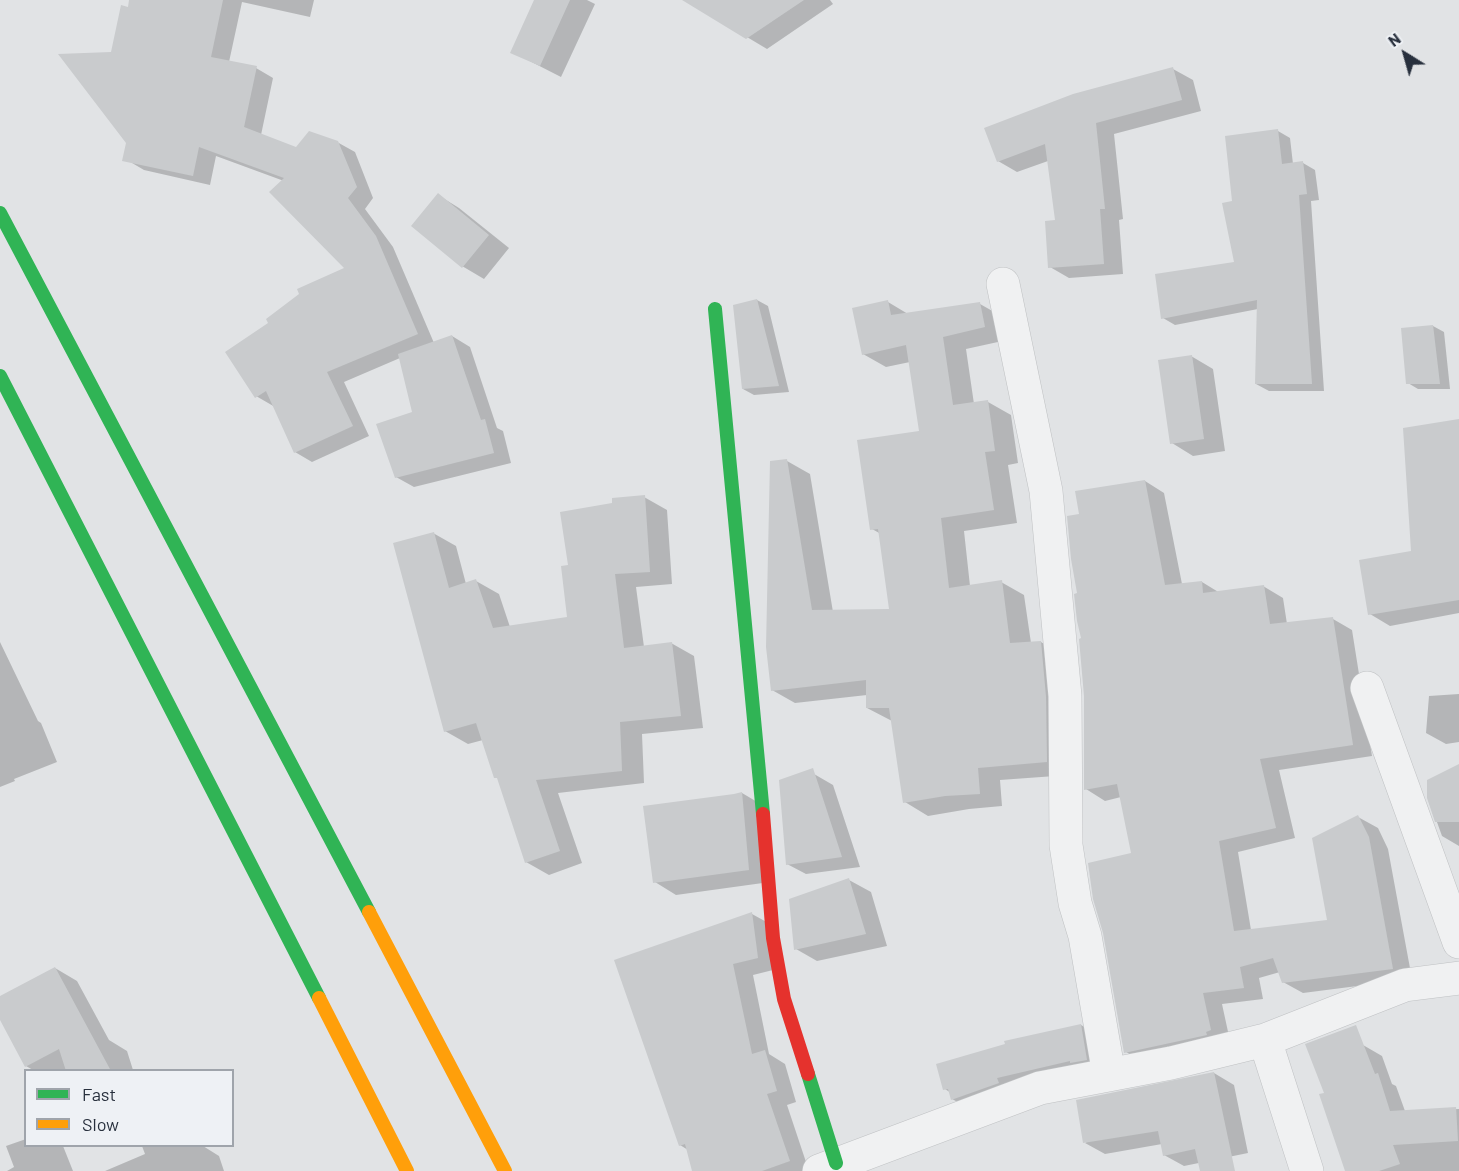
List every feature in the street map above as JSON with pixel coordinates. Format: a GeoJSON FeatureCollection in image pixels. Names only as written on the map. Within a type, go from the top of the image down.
{"type":"FeatureCollection","features":[{"type":"Feature","properties":{"kind":"main road"},"geometry":{"type":"LineString","coordinates":[[0,213],[505,1171]]}},
{"type":"Feature","properties":{"kind":"main road"},"geometry":{"type":"LineString","coordinates":[[715,309],[760,776],[773,938],[784,999],[828,1167]]}},
{"type":"Feature","properties":{"kind":"main road"},"geometry":{"type":"LineString","coordinates":[[0,375],[407,1171]]}},
{"type":"Feature","properties":{"kind":"street"},"geometry":{"type":"LineString","coordinates":[[1003,284],[1046,491],[1065,696],[1066,845],[1075,903],[1085,936],[1109,1075]]}},
{"type":"Feature","properties":{"kind":"street"},"geometry":{"type":"LineString","coordinates":[[1367,688],[1459,942]]}},
{"type":"Feature","properties":{"kind":"street"},"geometry":{"type":"LineString","coordinates":[[828,1167],[1040,1088],[1171,1063],[1265,1040],[1405,985],[1459,978]]}},
{"type":"Feature","properties":{"kind":"street"},"geometry":{"type":"LineString","coordinates":[[1265,1040],[1307,1171]]}},
{"type":"Feature","properties":{"kind":"building"},"geometry":{"type":"Polygon","coordinates":[[[129,0],[223,0],[211,57],[257,66],[244,127],[296,147],[309,131],[338,141],[357,187],[348,198],[376,236],[418,334],[327,372],[353,426],[294,453],[266,391],[255,398],[225,352],[268,323],[266,319],[299,294],[297,289],[344,268],[269,192],[284,178],[199,147],[193,176],[122,161],[126,143],[58,54],[111,52],[121,5],[128,7],[129,0]]]}},
{"type":"Feature","properties":{"kind":"building"},"geometry":{"type":"Polygon","coordinates":[[[534,0],[570,0],[540,66],[510,53],[534,0]]]}},
{"type":"Feature","properties":{"kind":"building"},"geometry":{"type":"Polygon","coordinates":[[[682,0],[804,0],[746,39],[682,0]]]}},
{"type":"Feature","properties":{"kind":"building"},"geometry":{"type":"Polygon","coordinates":[[[1173,67],[1182,100],[1096,123],[1105,209],[1100,209],[1104,264],[1048,268],[1045,221],[1055,220],[1045,144],[997,162],[984,128],[1073,94],[1173,67]]]}},
{"type":"Feature","properties":{"kind":"building"},"geometry":{"type":"Polygon","coordinates":[[[1278,129],[1282,164],[1303,161],[1307,194],[1299,195],[1312,384],[1255,384],[1257,300],[1161,319],[1155,274],[1234,262],[1222,203],[1232,201],[1225,136],[1278,129]]]}},
{"type":"Feature","properties":{"kind":"building"},"geometry":{"type":"Polygon","coordinates":[[[438,193],[489,235],[462,268],[411,226],[438,193]]]}},
{"type":"Feature","properties":{"kind":"building"},"geometry":{"type":"Polygon","coordinates":[[[757,299],[779,386],[742,389],[733,305],[757,299]]]}},
{"type":"Feature","properties":{"kind":"building"},"geometry":{"type":"Polygon","coordinates":[[[888,300],[891,315],[980,302],[985,327],[943,337],[953,405],[988,400],[995,451],[985,452],[994,510],[941,518],[949,588],[1002,580],[1010,643],[1041,641],[1046,697],[1047,762],[978,768],[980,794],[945,796],[903,803],[889,708],[866,708],[866,680],[771,691],[766,647],[770,461],[787,459],[812,610],[889,609],[878,529],[870,530],[857,440],[919,431],[906,345],[862,355],[852,308],[888,300]]]}},
{"type":"Feature","properties":{"kind":"building"},"geometry":{"type":"Polygon","coordinates":[[[1433,325],[1440,384],[1406,384],[1401,328],[1433,325]]]}},
{"type":"Feature","properties":{"kind":"building"},"geometry":{"type":"Polygon","coordinates":[[[452,335],[481,420],[485,419],[494,453],[395,478],[376,424],[412,412],[398,354],[452,335]]]}},
{"type":"Feature","properties":{"kind":"building"},"geometry":{"type":"Polygon","coordinates":[[[1192,355],[1204,439],[1170,444],[1158,360],[1192,355]]]}},
{"type":"Feature","properties":{"kind":"building"},"geometry":{"type":"Polygon","coordinates":[[[1459,419],[1459,600],[1368,615],[1359,560],[1411,551],[1403,428],[1459,419]]]}},
{"type":"Feature","properties":{"kind":"building"},"geometry":{"type":"Polygon","coordinates":[[[1145,480],[1165,585],[1202,581],[1203,593],[1264,585],[1270,624],[1333,617],[1353,745],[1260,759],[1276,828],[1219,841],[1234,931],[1327,920],[1312,838],[1358,815],[1369,837],[1393,969],[1282,983],[1273,958],[1240,967],[1244,988],[1203,993],[1211,1030],[1206,1032],[1207,1035],[1124,1053],[1088,863],[1131,853],[1117,784],[1084,790],[1084,696],[1079,639],[1081,638],[1077,621],[1074,594],[1077,593],[1067,516],[1079,514],[1075,491],[1145,480]]]}},
{"type":"Feature","properties":{"kind":"building"},"geometry":{"type":"Polygon","coordinates":[[[645,495],[650,572],[615,574],[624,648],[672,642],[681,716],[620,722],[622,771],[536,780],[560,851],[525,863],[476,723],[444,732],[393,543],[434,532],[449,588],[476,579],[493,628],[567,617],[561,566],[568,565],[560,512],[612,503],[612,498],[645,495]]]}},
{"type":"Feature","properties":{"kind":"building"},"geometry":{"type":"Polygon","coordinates":[[[1459,764],[1459,822],[1435,822],[1427,798],[1427,780],[1459,764]]]}},
{"type":"Feature","properties":{"kind":"building"},"geometry":{"type":"Polygon","coordinates":[[[813,768],[842,857],[786,865],[779,780],[813,768]]]}},
{"type":"Feature","properties":{"kind":"building"},"geometry":{"type":"Polygon","coordinates":[[[742,792],[749,870],[653,883],[643,806],[742,792]]]}},
{"type":"Feature","properties":{"kind":"building"},"geometry":{"type":"Polygon","coordinates":[[[849,878],[866,934],[794,950],[789,899],[849,878]]]}},
{"type":"Feature","properties":{"kind":"building"},"geometry":{"type":"Polygon","coordinates":[[[752,912],[758,958],[733,964],[752,1054],[765,1050],[777,1091],[767,1094],[790,1161],[762,1171],[692,1171],[685,1144],[679,1146],[614,960],[752,912]]]}},
{"type":"Feature","properties":{"kind":"building"},"geometry":{"type":"Polygon","coordinates":[[[55,967],[110,1069],[65,1069],[59,1049],[25,1067],[0,1020],[0,996],[55,967]]]}},
{"type":"Feature","properties":{"kind":"building"},"geometry":{"type":"Polygon","coordinates":[[[1081,1024],[1087,1060],[1070,1063],[1070,1061],[997,1078],[999,1083],[951,1100],[948,1089],[943,1090],[936,1064],[1005,1044],[1004,1041],[1081,1024]]]}},
{"type":"Feature","properties":{"kind":"building"},"geometry":{"type":"Polygon","coordinates":[[[1356,1025],[1375,1074],[1378,1073],[1390,1111],[1456,1107],[1458,1141],[1393,1145],[1400,1164],[1379,1171],[1345,1171],[1319,1094],[1324,1093],[1305,1044],[1356,1025]]]}},
{"type":"Feature","properties":{"kind":"building"},"geometry":{"type":"Polygon","coordinates":[[[1214,1072],[1235,1171],[1200,1171],[1195,1149],[1163,1156],[1158,1131],[1083,1143],[1076,1100],[1214,1072]]]}},
{"type":"Feature","properties":{"kind":"traffic: fast"},"geometry":{"type":"LineString","coordinates":[[0,213],[369,912]]}},
{"type":"Feature","properties":{"kind":"traffic: fast"},"geometry":{"type":"LineString","coordinates":[[715,309],[763,814]]}},
{"type":"Feature","properties":{"kind":"traffic: fast"},"geometry":{"type":"LineString","coordinates":[[0,376],[319,998]]}},
{"type":"Feature","properties":{"kind":"traffic: fast"},"geometry":{"type":"LineString","coordinates":[[808,1074],[836,1163]]}},
{"type":"Feature","properties":{"kind":"traffic: slow"},"geometry":{"type":"LineString","coordinates":[[369,912],[505,1171]]}},
{"type":"Feature","properties":{"kind":"traffic: slow"},"geometry":{"type":"LineString","coordinates":[[319,998],[407,1171]]}},
{"type":"Feature","properties":{"kind":"traffic: jam"},"geometry":{"type":"LineString","coordinates":[[763,814],[773,938],[784,999],[808,1074]]}}]}
